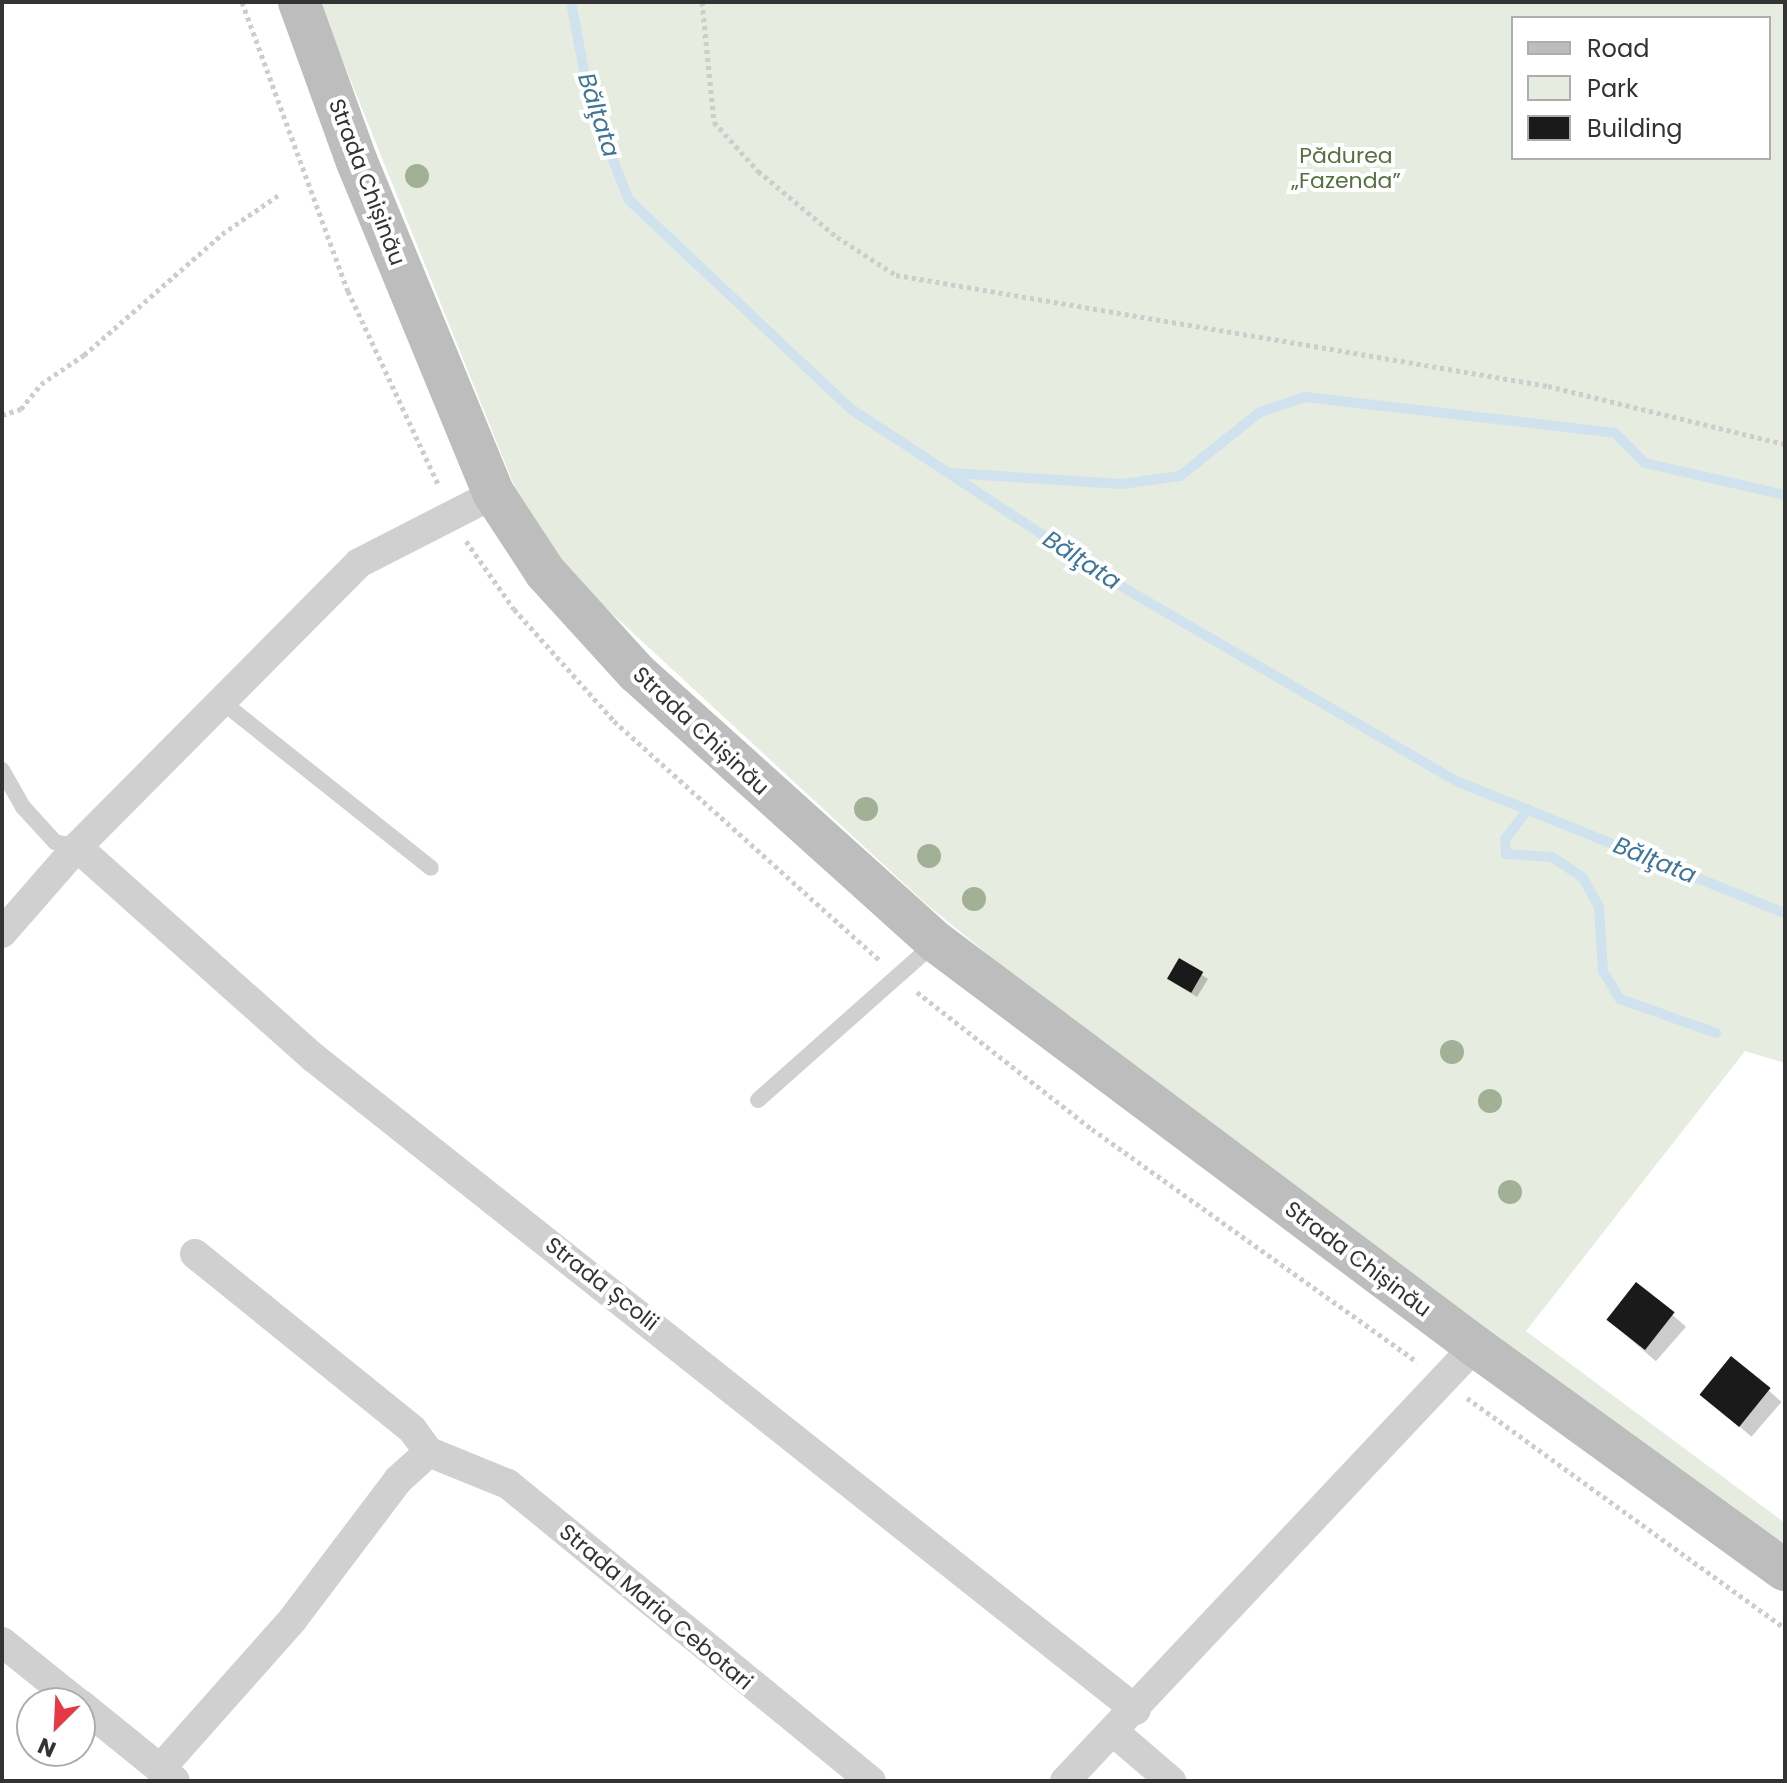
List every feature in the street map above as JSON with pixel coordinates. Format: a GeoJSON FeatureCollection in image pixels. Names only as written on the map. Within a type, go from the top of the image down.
{"type":"FeatureCollection","features":[{"type":"Feature","properties":{"kind":"street","name":"Strada Chișinău"},"geometry":{"type":"LineString","coordinates":[[299,2],[357,162],[494,494],[545,572],[637,673],[936,942],[1475,1346],[1785,1570]]}},
{"type":"Feature","properties":{"kind":"street"},"geometry":{"type":"LineString","coordinates":[[2,933],[77,847],[359,563],[494,494]]}},
{"type":"Feature","properties":{"kind":"street","name":"Strada Școlii"},"geometry":{"type":"LineString","coordinates":[[77,847],[314,1058],[1136,1710]]}},
{"type":"Feature","properties":{"kind":"street","name":"Strada Maria Cebotari"},"geometry":{"type":"LineString","coordinates":[[195,1254],[412,1429],[429,1452],[508,1484],[871,1781]]}},
{"type":"Feature","properties":{"kind":"street"},"geometry":{"type":"LineString","coordinates":[[1065,1781],[1115,1733],[1475,1346]]}},
{"type":"Feature","properties":{"kind":"street"},"geometry":{"type":"LineString","coordinates":[[96,1718],[168,1775],[293,1619],[398,1480],[429,1452]]}},
{"type":"Feature","properties":{"kind":"street"},"geometry":{"type":"LineString","coordinates":[[2,1642],[58,1687]]}},
{"type":"Feature","properties":{"kind":"street"},"geometry":{"type":"LineString","coordinates":[[1115,1733],[1171,1781]]}},
{"type":"Feature","properties":{"kind":"lane"},"geometry":{"type":"LineString","coordinates":[[221,701],[431,868]]}},
{"type":"Feature","properties":{"kind":"lane"},"geometry":{"type":"LineString","coordinates":[[2,770],[23,807],[55,842],[77,847]]}},
{"type":"Feature","properties":{"kind":"lane"},"geometry":{"type":"LineString","coordinates":[[758,1100],[900,978],[936,942]]}},
{"type":"Feature","properties":{"kind":"path"},"geometry":{"type":"LineString","coordinates":[[702,2],[714,122],[758,171],[837,237],[896,275],[1548,386],[1785,444]]}},
{"type":"Feature","properties":{"kind":"path"},"geometry":{"type":"LineString","coordinates":[[2,415],[21,409],[41,384],[84,355],[222,234],[280,194]]}},
{"type":"Feature","properties":{"kind":"path"},"geometry":{"type":"LineString","coordinates":[[900,978],[1092,1129],[1785,1628]]}},
{"type":"Feature","properties":{"kind":"green space","name":"Pădurea „Fazenda”"},"geometry":{"type":"Polygon","coordinates":[[[319,2],[1785,2],[1785,1063],[1745,1051],[1526,1331],[1785,1523],[1785,1546],[1115,1059],[924,902],[580,584],[524,510],[319,2]]]}},
{"type":"Feature","properties":{"kind":"building"},"geometry":{"type":"Polygon","coordinates":[[[1179,958],[1203,972],[1191,993],[1167,979],[1179,958]]]}},
{"type":"Feature","properties":{"kind":"building"},"geometry":{"type":"Polygon","coordinates":[[[1636,1282],[1675,1312],[1645,1350],[1606,1320],[1636,1282]]]}},
{"type":"Feature","properties":{"kind":"building"},"geometry":{"type":"Polygon","coordinates":[[[1731,1356],[1771,1388],[1739,1427],[1700,1395],[1731,1356]]]}},
{"type":"Feature","properties":{"kind":"waterway","name":"Bălţata"},"geometry":{"type":"LineString","coordinates":[[571,2],[590,103],[629,200],[851,409],[1114,582],[1456,781],[1785,913]]}},
{"type":"Feature","properties":{"kind":"waterway"},"geometry":{"type":"LineString","coordinates":[[951,473],[1122,484],[1180,476],[1260,412],[1305,397],[1615,433],[1645,463],[1785,495]]}},
{"type":"Feature","properties":{"kind":"waterway"},"geometry":{"type":"LineString","coordinates":[[1528,809],[1505,839],[1506,854],[1552,857],[1583,878],[1599,907],[1603,971],[1620,999],[1716,1033]]}}]}
